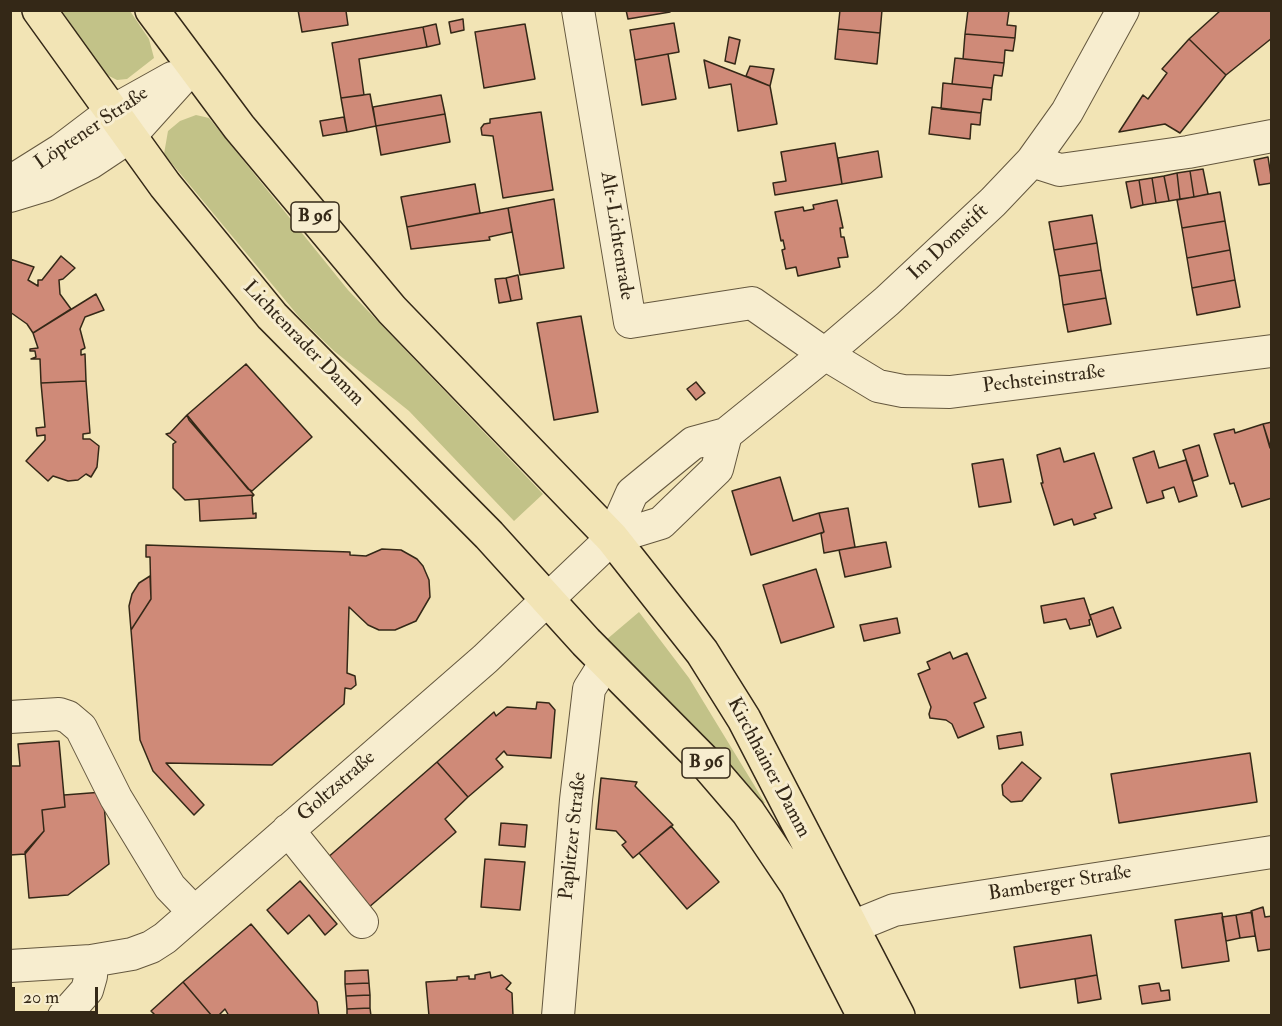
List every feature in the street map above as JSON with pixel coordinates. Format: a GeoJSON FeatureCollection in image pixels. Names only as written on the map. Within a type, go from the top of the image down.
{"type":"FeatureCollection","features":[{"type":"Feature","properties":{"kind":"main road","name":"Lichtenrader Damm"},"geometry":{"type":"LineString","coordinates":[[39,10],[165,185],[272,316],[548,598]]}},
{"type":"Feature","properties":{"kind":"main road","name":"B 96"},"geometry":{"type":"LineString","coordinates":[[152,10],[239,127],[392,310],[612,538]]}},
{"type":"Feature","properties":{"kind":"main road","name":"Kirchhainer Damm"},"geometry":{"type":"LineString","coordinates":[[612,538],[687,632],[719,677],[744,719],[898,1016]]}},
{"type":"Feature","properties":{"kind":"main road","name":"Kirchhainer Damm"},"geometry":{"type":"LineString","coordinates":[[548,598],[606,662],[705,762],[748,812],[797,885],[864,1016]]}},
{"type":"Feature","properties":{"kind":"street","name":"Alt-Lichtenrade"},"geometry":{"type":"LineString","coordinates":[[578,10],[630,322],[752,303],[825,354]]}},
{"type":"Feature","properties":{"kind":"street","name":"Im Domstift"},"geometry":{"type":"LineString","coordinates":[[612,538],[632,493],[693,443],[726,434],[825,354],[887,301],[1032,161],[1067,112],[1123,10]]}},
{"type":"Feature","properties":{"kind":"street","name":"Löptener Straße"},"geometry":{"type":"LineString","coordinates":[[10,182],[62,150],[120,124],[194,66]]}},
{"type":"Feature","properties":{"kind":"street","name":"Löptener Straße"},"geometry":{"type":"LineString","coordinates":[[10,196],[46,185],[90,163],[120,124]]}},
{"type":"Feature","properties":{"kind":"street"},"geometry":{"type":"LineString","coordinates":[[1032,161],[1060,170],[1188,152],[1272,136]]}},
{"type":"Feature","properties":{"kind":"street","name":"Pechsteinstraße"},"geometry":{"type":"LineString","coordinates":[[825,354],[878,386],[903,392],[950,392],[1272,351]]}},
{"type":"Feature","properties":{"kind":"street"},"geometry":{"type":"LineString","coordinates":[[612,538],[661,523],[717,469],[726,434]]}},
{"type":"Feature","properties":{"kind":"street","name":"Goltzstraße"},"geometry":{"type":"LineString","coordinates":[[10,966],[91,961],[132,954],[151,947],[485,658],[612,538]]}},
{"type":"Feature","properties":{"kind":"street","name":"Paplitzer Straße"},"geometry":{"type":"LineString","coordinates":[[558,1016],[576,800],[589,689],[606,662]]}},
{"type":"Feature","properties":{"kind":"street"},"geometry":{"type":"LineString","coordinates":[[10,717],[59,714],[68,717],[81,728],[116,798],[170,887],[194,912]]}},
{"type":"Feature","properties":{"kind":"street"},"geometry":{"type":"LineString","coordinates":[[288,830],[362,922]]}},
{"type":"Feature","properties":{"kind":"street","name":"Bamberger Straße"},"geometry":{"type":"LineString","coordinates":[[852,927],[894,910],[1272,852]]}},
{"type":"Feature","properties":{"kind":"street"},"geometry":{"type":"LineString","coordinates":[[65,1015],[87,990],[92,976],[91,961]]}},
{"type":"Feature","properties":{"kind":"green space"},"geometry":{"type":"Polygon","coordinates":[[[62,11],[130,11],[149,39],[154,58],[127,79],[117,80],[105,74],[62,11]]]}},
{"type":"Feature","properties":{"kind":"green space"},"geometry":{"type":"Polygon","coordinates":[[[196,115],[209,118],[348,290],[543,494],[514,521],[409,411],[334,351],[300,318],[164,154],[168,131],[180,121],[196,115]]]}},
{"type":"Feature","properties":{"kind":"green space"},"geometry":{"type":"Polygon","coordinates":[[[639,612],[689,678],[765,803],[761,804],[606,640],[639,612]]]}},
{"type":"Feature","properties":{"kind":"building"},"geometry":{"type":"Polygon","coordinates":[[[298,10],[346,11],[348,25],[302,32],[298,10]]]}},
{"type":"Feature","properties":{"kind":"building"},"geometry":{"type":"Polygon","coordinates":[[[626,10],[670,10],[670,12],[628,19],[626,10]]]}},
{"type":"Feature","properties":{"kind":"building"},"geometry":{"type":"Polygon","coordinates":[[[840,10],[882,10],[880,33],[838,29],[840,10]]]}},
{"type":"Feature","properties":{"kind":"building"},"geometry":{"type":"Polygon","coordinates":[[[968,10],[1009,11],[1007,25],[1016,26],[1015,38],[965,34],[968,10]]]}},
{"type":"Feature","properties":{"kind":"building"},"geometry":{"type":"Polygon","coordinates":[[[1221,10],[1272,10],[1272,38],[1226,75],[1189,39],[1221,10]]]}},
{"type":"Feature","properties":{"kind":"building"},"geometry":{"type":"Polygon","coordinates":[[[463,19],[464,30],[451,33],[449,22],[463,19]]]}},
{"type":"Feature","properties":{"kind":"building"},"geometry":{"type":"Polygon","coordinates":[[[674,23],[679,52],[635,60],[630,30],[674,23]]]}},
{"type":"Feature","properties":{"kind":"building"},"geometry":{"type":"Polygon","coordinates":[[[436,24],[440,44],[427,47],[423,27],[436,24]]]}},
{"type":"Feature","properties":{"kind":"building"},"geometry":{"type":"Polygon","coordinates":[[[525,24],[535,79],[484,88],[475,32],[525,24]]]}},
{"type":"Feature","properties":{"kind":"building"},"geometry":{"type":"Polygon","coordinates":[[[423,27],[427,47],[359,59],[364,95],[341,98],[332,43],[423,27]]]}},
{"type":"Feature","properties":{"kind":"building"},"geometry":{"type":"Polygon","coordinates":[[[838,29],[880,33],[877,64],[835,59],[838,29]]]}},
{"type":"Feature","properties":{"kind":"building"},"geometry":{"type":"Polygon","coordinates":[[[965,34],[1015,38],[1013,51],[1005,50],[1004,63],[963,59],[965,34]]]}},
{"type":"Feature","properties":{"kind":"building"},"geometry":{"type":"Polygon","coordinates":[[[729,37],[740,40],[735,64],[725,61],[729,37]]]}},
{"type":"Feature","properties":{"kind":"building"},"geometry":{"type":"Polygon","coordinates":[[[1189,39],[1226,75],[1180,133],[1165,124],[1119,132],[1143,95],[1148,99],[1167,73],[1162,69],[1189,39]]]}},
{"type":"Feature","properties":{"kind":"building"},"geometry":{"type":"Polygon","coordinates":[[[668,54],[676,99],[642,105],[635,60],[668,54]]]}},
{"type":"Feature","properties":{"kind":"building"},"geometry":{"type":"Polygon","coordinates":[[[955,58],[1004,63],[1002,76],[994,75],[992,88],[952,84],[955,58]]]}},
{"type":"Feature","properties":{"kind":"building"},"geometry":{"type":"Polygon","coordinates":[[[704,60],[770,86],[777,124],[738,131],[731,84],[709,88],[704,60]]]}},
{"type":"Feature","properties":{"kind":"building"},"geometry":{"type":"Polygon","coordinates":[[[750,66],[774,69],[770,86],[746,76],[750,66]]]}},
{"type":"Feature","properties":{"kind":"building"},"geometry":{"type":"Polygon","coordinates":[[[943,83],[992,88],[991,100],[983,99],[981,113],[941,109],[943,83]]]}},
{"type":"Feature","properties":{"kind":"building"},"geometry":{"type":"Polygon","coordinates":[[[370,94],[376,126],[347,132],[341,98],[370,94]]]}},
{"type":"Feature","properties":{"kind":"building"},"geometry":{"type":"Polygon","coordinates":[[[441,95],[445,114],[376,126],[373,107],[441,95]]]}},
{"type":"Feature","properties":{"kind":"building"},"geometry":{"type":"Polygon","coordinates":[[[932,107],[981,113],[980,125],[971,124],[970,139],[929,134],[932,107]]]}},
{"type":"Feature","properties":{"kind":"building"},"geometry":{"type":"Polygon","coordinates":[[[541,112],[553,190],[503,198],[493,136],[482,135],[481,128],[484,124],[490,123],[490,119],[541,112]]]}},
{"type":"Feature","properties":{"kind":"building"},"geometry":{"type":"Polygon","coordinates":[[[445,114],[450,142],[381,155],[376,126],[445,114]]]}},
{"type":"Feature","properties":{"kind":"building"},"geometry":{"type":"Polygon","coordinates":[[[344,117],[347,132],[323,136],[320,121],[344,117]]]}},
{"type":"Feature","properties":{"kind":"building"},"geometry":{"type":"Polygon","coordinates":[[[835,143],[842,184],[775,195],[773,183],[786,181],[781,152],[835,143]]]}},
{"type":"Feature","properties":{"kind":"building"},"geometry":{"type":"Polygon","coordinates":[[[878,151],[882,177],[842,184],[838,158],[878,151]]]}},
{"type":"Feature","properties":{"kind":"building"},"geometry":{"type":"Polygon","coordinates":[[[1268,157],[1272,183],[1259,185],[1254,160],[1268,157]]]}},
{"type":"Feature","properties":{"kind":"building"},"geometry":{"type":"Polygon","coordinates":[[[1203,169],[1208,194],[1194,197],[1190,171],[1203,169]]]}},
{"type":"Feature","properties":{"kind":"building"},"geometry":{"type":"Polygon","coordinates":[[[1190,171],[1194,197],[1180,199],[1177,173],[1190,171]]]}},
{"type":"Feature","properties":{"kind":"building"},"geometry":{"type":"Polygon","coordinates":[[[1177,173],[1180,199],[1169,201],[1164,176],[1177,173]]]}},
{"type":"Feature","properties":{"kind":"building"},"geometry":{"type":"Polygon","coordinates":[[[1164,176],[1169,201],[1156,203],[1152,178],[1164,176]]]}},
{"type":"Feature","properties":{"kind":"building"},"geometry":{"type":"Polygon","coordinates":[[[1152,178],[1156,203],[1143,205],[1139,180],[1152,178]]]}},
{"type":"Feature","properties":{"kind":"building"},"geometry":{"type":"Polygon","coordinates":[[[1139,180],[1143,205],[1131,208],[1126,182],[1139,180]]]}},
{"type":"Feature","properties":{"kind":"building"},"geometry":{"type":"Polygon","coordinates":[[[475,184],[480,213],[407,227],[401,197],[475,184]]]}},
{"type":"Feature","properties":{"kind":"building"},"geometry":{"type":"Polygon","coordinates":[[[1220,192],[1225,221],[1182,228],[1177,200],[1220,192]]]}},
{"type":"Feature","properties":{"kind":"building"},"geometry":{"type":"Polygon","coordinates":[[[554,199],[564,268],[520,275],[508,208],[554,199]]]}},
{"type":"Feature","properties":{"kind":"building"},"geometry":{"type":"Polygon","coordinates":[[[837,200],[843,228],[840,228],[841,237],[844,237],[848,257],[838,258],[840,267],[798,276],[796,267],[786,269],[782,250],[785,249],[775,212],[803,207],[804,211],[814,209],[813,205],[837,200]]]}},
{"type":"Feature","properties":{"kind":"building"},"geometry":{"type":"Polygon","coordinates":[[[508,208],[512,232],[489,237],[490,240],[411,249],[407,227],[508,208]]]}},
{"type":"Feature","properties":{"kind":"building"},"geometry":{"type":"Polygon","coordinates":[[[1092,215],[1097,243],[1054,250],[1049,222],[1092,215]]]}},
{"type":"Feature","properties":{"kind":"building"},"geometry":{"type":"Polygon","coordinates":[[[1225,221],[1230,250],[1187,258],[1182,228],[1225,221]]]}},
{"type":"Feature","properties":{"kind":"building"},"geometry":{"type":"Polygon","coordinates":[[[1097,243],[1101,270],[1059,276],[1054,250],[1097,243]]]}},
{"type":"Feature","properties":{"kind":"building"},"geometry":{"type":"Polygon","coordinates":[[[1230,250],[1235,280],[1192,288],[1187,258],[1230,250]]]}},
{"type":"Feature","properties":{"kind":"building"},"geometry":{"type":"Polygon","coordinates":[[[61,256],[75,268],[59,280],[60,294],[71,309],[33,333],[27,324],[10,312],[10,259],[34,267],[28,280],[38,286],[38,280],[42,280],[61,256]]]}},
{"type":"Feature","properties":{"kind":"building"},"geometry":{"type":"Polygon","coordinates":[[[1101,270],[1106,298],[1063,305],[1059,276],[1101,270]]]}},
{"type":"Feature","properties":{"kind":"building"},"geometry":{"type":"Polygon","coordinates":[[[518,275],[522,299],[511,301],[506,278],[518,275]]]}},
{"type":"Feature","properties":{"kind":"building"},"geometry":{"type":"Polygon","coordinates":[[[506,278],[511,301],[499,303],[495,279],[506,278]]]}},
{"type":"Feature","properties":{"kind":"building"},"geometry":{"type":"Polygon","coordinates":[[[1235,280],[1240,307],[1197,315],[1192,288],[1235,280]]]}},
{"type":"Feature","properties":{"kind":"building"},"geometry":{"type":"Polygon","coordinates":[[[96,294],[104,310],[85,317],[80,329],[85,348],[81,350],[81,355],[85,354],[86,381],[41,383],[40,359],[31,359],[36,357],[35,351],[30,351],[30,349],[38,348],[33,333],[96,294]]]}},
{"type":"Feature","properties":{"kind":"building"},"geometry":{"type":"Polygon","coordinates":[[[1106,298],[1111,324],[1068,332],[1063,305],[1106,298]]]}},
{"type":"Feature","properties":{"kind":"building"},"geometry":{"type":"Polygon","coordinates":[[[581,316],[598,412],[554,420],[537,323],[581,316]]]}},
{"type":"Feature","properties":{"kind":"building"},"geometry":{"type":"Polygon","coordinates":[[[246,364],[312,437],[252,491],[187,415],[246,364]]]}},
{"type":"Feature","properties":{"kind":"building"},"geometry":{"type":"Polygon","coordinates":[[[86,381],[90,433],[83,434],[83,439],[90,439],[99,446],[97,467],[91,477],[86,474],[78,480],[68,481],[53,476],[48,481],[26,461],[45,440],[45,435],[37,436],[36,428],[45,427],[41,383],[86,381]]]}},
{"type":"Feature","properties":{"kind":"building"},"geometry":{"type":"Polygon","coordinates":[[[696,382],[705,393],[696,400],[687,389],[696,382]]]}},
{"type":"Feature","properties":{"kind":"building"},"geometry":{"type":"Polygon","coordinates":[[[187,415],[254,495],[185,500],[173,488],[173,444],[176,442],[166,434],[170,433],[187,415]]]}},
{"type":"Feature","properties":{"kind":"building"},"geometry":{"type":"Polygon","coordinates":[[[1272,422],[1272,447],[1270,448],[1263,424],[1272,422]]]}},
{"type":"Feature","properties":{"kind":"building"},"geometry":{"type":"Polygon","coordinates":[[[1263,424],[1272,452],[1272,498],[1242,507],[1234,483],[1230,484],[1214,434],[1234,429],[1235,433],[1263,424]]]}},
{"type":"Feature","properties":{"kind":"building"},"geometry":{"type":"Polygon","coordinates":[[[1199,445],[1208,476],[1193,481],[1183,450],[1199,445]]]}},
{"type":"Feature","properties":{"kind":"building"},"geometry":{"type":"Polygon","coordinates":[[[1060,448],[1064,462],[1094,453],[1112,508],[1094,514],[1096,518],[1074,525],[1072,519],[1054,525],[1041,483],[1043,483],[1037,455],[1060,448]]]}},
{"type":"Feature","properties":{"kind":"building"},"geometry":{"type":"Polygon","coordinates":[[[1154,451],[1159,468],[1186,460],[1197,496],[1179,502],[1174,487],[1162,491],[1164,498],[1147,503],[1133,458],[1154,451]]]}},
{"type":"Feature","properties":{"kind":"building"},"geometry":{"type":"Polygon","coordinates":[[[1003,459],[1011,502],[979,507],[972,464],[1003,459]]]}},
{"type":"Feature","properties":{"kind":"building"},"geometry":{"type":"Polygon","coordinates":[[[780,477],[793,521],[819,513],[824,532],[751,555],[732,491],[780,477]]]}},
{"type":"Feature","properties":{"kind":"building"},"geometry":{"type":"Polygon","coordinates":[[[254,495],[252,497],[253,514],[256,513],[256,518],[200,521],[199,499],[254,495]]]}},
{"type":"Feature","properties":{"kind":"building"},"geometry":{"type":"Polygon","coordinates":[[[848,508],[855,547],[824,553],[821,534],[824,532],[819,513],[848,508]]]}},
{"type":"Feature","properties":{"kind":"building"},"geometry":{"type":"Polygon","coordinates":[[[886,542],[891,567],[845,577],[839,550],[886,542]]]}},
{"type":"Feature","properties":{"kind":"building"},"geometry":{"type":"Polygon","coordinates":[[[146,545],[350,552],[350,555],[366,556],[382,549],[401,550],[417,559],[423,566],[429,580],[430,597],[416,621],[395,630],[379,630],[368,625],[349,607],[347,673],[355,676],[356,685],[351,689],[345,688],[344,704],[272,765],[166,763],[204,805],[194,815],[153,771],[140,740],[131,630],[151,599],[150,557],[146,557],[146,545]]]}},
{"type":"Feature","properties":{"kind":"building"},"geometry":{"type":"Polygon","coordinates":[[[816,569],[834,627],[781,643],[763,585],[816,569]]]}},
{"type":"Feature","properties":{"kind":"building"},"geometry":{"type":"Polygon","coordinates":[[[150,576],[151,599],[131,630],[129,606],[132,594],[139,583],[150,576]]]}},
{"type":"Feature","properties":{"kind":"building"},"geometry":{"type":"Polygon","coordinates":[[[1084,598],[1091,619],[1089,620],[1090,625],[1070,629],[1066,619],[1044,623],[1041,606],[1084,598]]]}},
{"type":"Feature","properties":{"kind":"building"},"geometry":{"type":"Polygon","coordinates":[[[1113,607],[1121,628],[1097,637],[1090,615],[1113,607]]]}},
{"type":"Feature","properties":{"kind":"building"},"geometry":{"type":"Polygon","coordinates":[[[897,618],[900,633],[864,641],[860,625],[897,618]]]}},
{"type":"Feature","properties":{"kind":"building"},"geometry":{"type":"Polygon","coordinates":[[[950,652],[953,659],[967,653],[986,698],[974,703],[984,727],[958,738],[952,724],[946,720],[930,718],[931,707],[918,674],[930,669],[927,662],[950,652]]]}},
{"type":"Feature","properties":{"kind":"building"},"geometry":{"type":"Polygon","coordinates":[[[537,702],[549,703],[555,710],[551,758],[507,755],[504,751],[496,759],[503,767],[468,797],[437,762],[494,712],[496,716],[507,707],[536,709],[537,702]]]}},
{"type":"Feature","properties":{"kind":"building"},"geometry":{"type":"Polygon","coordinates":[[[1021,732],[1023,745],[999,749],[997,736],[1021,732]]]}},
{"type":"Feature","properties":{"kind":"building"},"geometry":{"type":"Polygon","coordinates":[[[59,741],[65,807],[42,810],[44,831],[25,854],[10,855],[10,766],[20,766],[18,744],[59,741]]]}},
{"type":"Feature","properties":{"kind":"building"},"geometry":{"type":"Polygon","coordinates":[[[1250,753],[1257,802],[1119,823],[1111,774],[1250,753]]]}},
{"type":"Feature","properties":{"kind":"building"},"geometry":{"type":"Polygon","coordinates":[[[437,762],[468,797],[445,819],[456,832],[368,908],[326,859],[437,762]]]}},
{"type":"Feature","properties":{"kind":"building"},"geometry":{"type":"Polygon","coordinates":[[[1022,762],[1041,778],[1022,801],[1011,802],[1003,795],[1002,785],[1022,762]]]}},
{"type":"Feature","properties":{"kind":"building"},"geometry":{"type":"Polygon","coordinates":[[[601,778],[637,782],[635,786],[673,825],[633,858],[622,845],[626,842],[616,831],[596,829],[601,778]]]}},
{"type":"Feature","properties":{"kind":"building"},"geometry":{"type":"Polygon","coordinates":[[[103,792],[109,864],[68,895],[29,898],[25,852],[44,831],[42,810],[65,807],[64,795],[103,792]]]}},
{"type":"Feature","properties":{"kind":"building"},"geometry":{"type":"Polygon","coordinates":[[[501,823],[527,825],[525,847],[499,845],[501,823]]]}},
{"type":"Feature","properties":{"kind":"building"},"geometry":{"type":"Polygon","coordinates":[[[671,826],[719,882],[687,909],[639,853],[671,826]]]}},
{"type":"Feature","properties":{"kind":"building"},"geometry":{"type":"Polygon","coordinates":[[[485,859],[525,862],[520,910],[481,907],[485,859]]]}},
{"type":"Feature","properties":{"kind":"building"},"geometry":{"type":"Polygon","coordinates":[[[300,881],[337,924],[325,935],[309,915],[288,934],[267,910],[300,881]]]}},
{"type":"Feature","properties":{"kind":"building"},"geometry":{"type":"Polygon","coordinates":[[[1263,907],[1265,917],[1272,916],[1272,949],[1258,951],[1251,911],[1263,907]]]}},
{"type":"Feature","properties":{"kind":"building"},"geometry":{"type":"Polygon","coordinates":[[[1252,912],[1255,936],[1240,938],[1236,915],[1252,912]]]}},
{"type":"Feature","properties":{"kind":"building"},"geometry":{"type":"Polygon","coordinates":[[[1222,913],[1229,961],[1182,968],[1175,920],[1222,913]]]}},
{"type":"Feature","properties":{"kind":"building"},"geometry":{"type":"Polygon","coordinates":[[[1236,915],[1240,938],[1226,941],[1222,917],[1236,915]]]}},
{"type":"Feature","properties":{"kind":"building"},"geometry":{"type":"Polygon","coordinates":[[[251,924],[317,1002],[319,1016],[229,1016],[225,1009],[218,1016],[212,1016],[183,982],[251,924]]]}},
{"type":"Feature","properties":{"kind":"building"},"geometry":{"type":"Polygon","coordinates":[[[1091,935],[1097,975],[1020,988],[1014,947],[1091,935]]]}},
{"type":"Feature","properties":{"kind":"building"},"geometry":{"type":"Polygon","coordinates":[[[368,970],[369,983],[345,984],[345,971],[368,970]]]}},
{"type":"Feature","properties":{"kind":"building"},"geometry":{"type":"Polygon","coordinates":[[[490,972],[491,978],[502,975],[511,983],[506,989],[512,993],[513,1016],[429,1016],[426,982],[457,980],[457,977],[469,976],[469,979],[475,979],[475,975],[490,972]]]}},
{"type":"Feature","properties":{"kind":"building"},"geometry":{"type":"Polygon","coordinates":[[[1097,975],[1101,999],[1078,1003],[1075,979],[1097,975]]]}},
{"type":"Feature","properties":{"kind":"building"},"geometry":{"type":"Polygon","coordinates":[[[183,982],[212,1016],[156,1016],[151,1011],[183,982]]]}},
{"type":"Feature","properties":{"kind":"building"},"geometry":{"type":"Polygon","coordinates":[[[369,983],[370,995],[346,996],[345,984],[369,983]]]}},
{"type":"Feature","properties":{"kind":"building"},"geometry":{"type":"Polygon","coordinates":[[[1159,983],[1161,991],[1169,990],[1170,1000],[1142,1004],[1139,986],[1159,983]]]}},
{"type":"Feature","properties":{"kind":"building"},"geometry":{"type":"Polygon","coordinates":[[[370,995],[370,1008],[347,1009],[346,996],[370,995]]]}},
{"type":"Feature","properties":{"kind":"building"},"geometry":{"type":"Polygon","coordinates":[[[370,1008],[371,1016],[347,1016],[347,1009],[370,1008]]]}}]}
